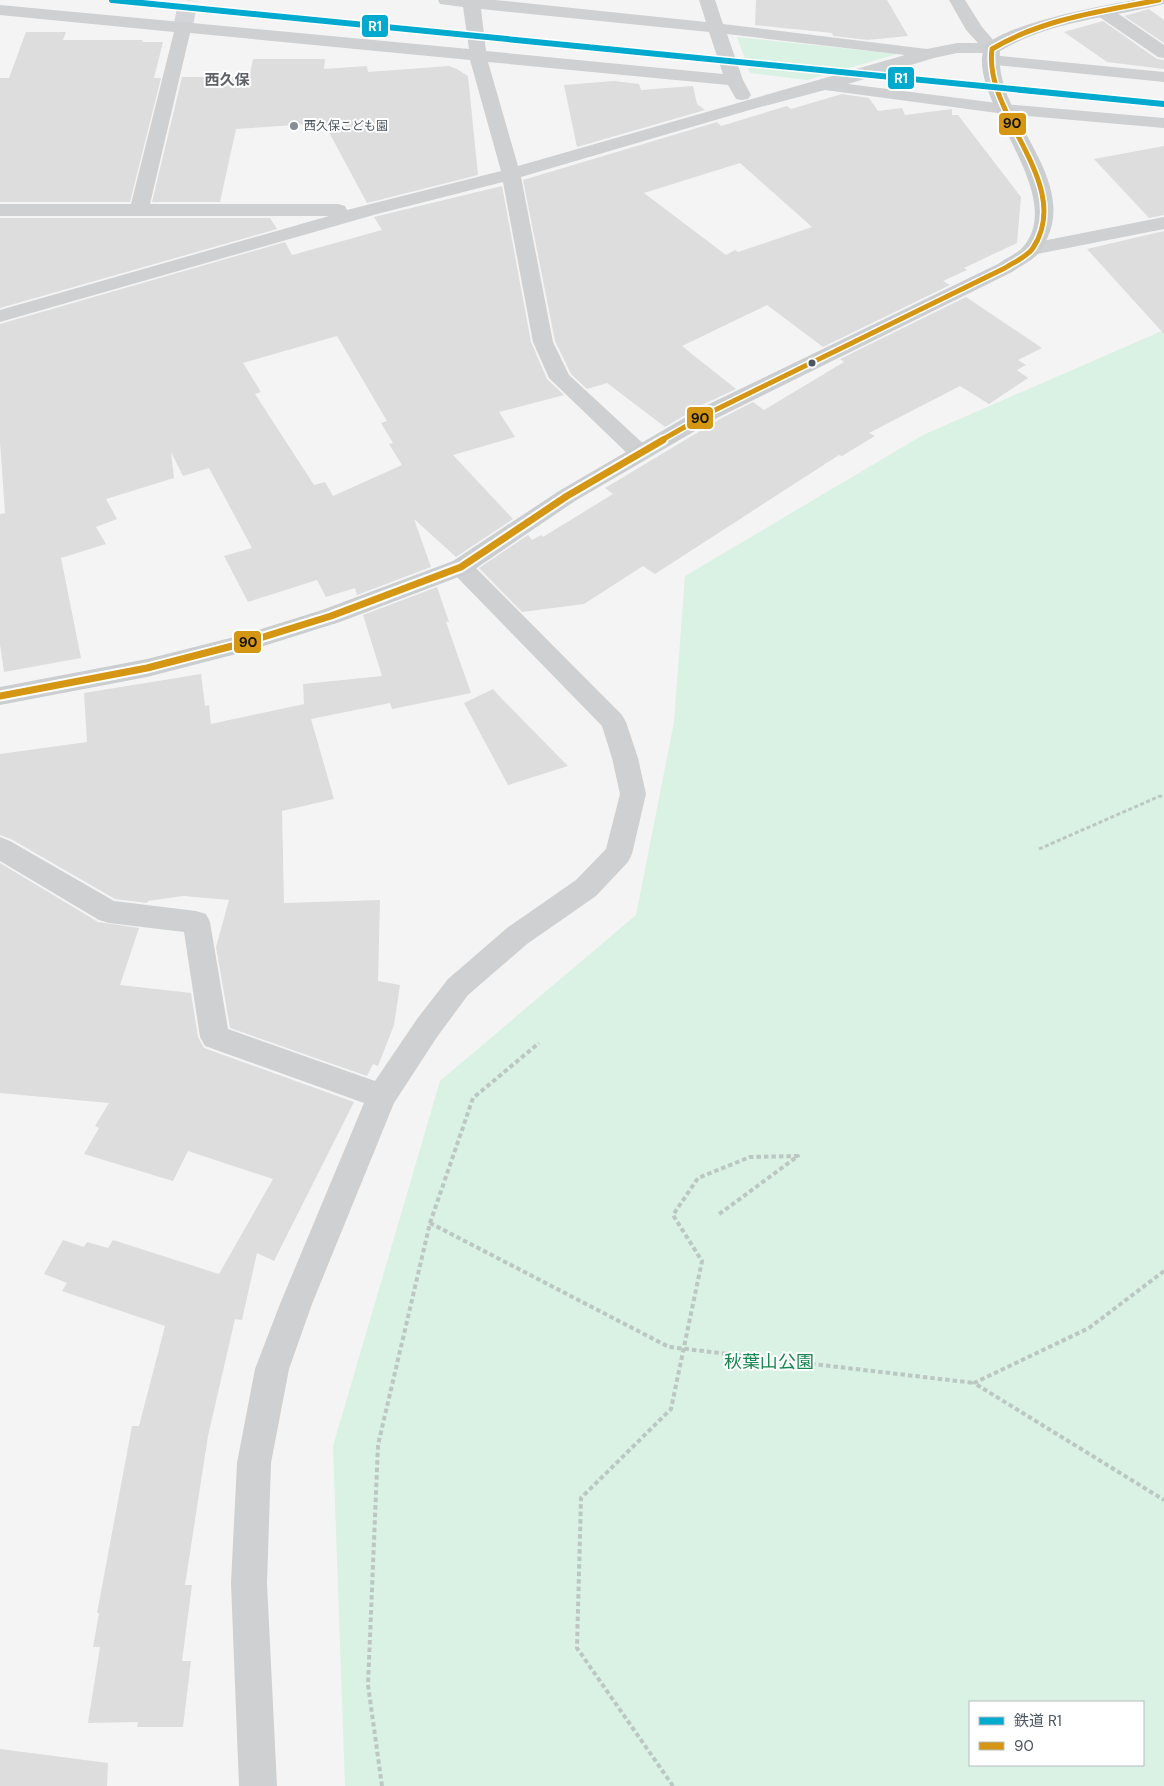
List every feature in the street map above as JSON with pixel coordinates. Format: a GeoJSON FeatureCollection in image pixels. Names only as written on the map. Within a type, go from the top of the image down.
{"type":"FeatureCollection","features":[{"type":"Feature","properties":{"kind":"main road"},"geometry":{"type":"LineString","coordinates":[[0,696],[147,668],[244,643],[331,616],[461,567],[567,496],[711,412],[1005,268],[1032,249],[1040,235],[1043,204],[1035,173],[1005,108],[992,73],[991,54],[1004,40],[1055,23],[1159,0]]}},
{"type":"Feature","properties":{"kind":"street"},"geometry":{"type":"LineString","coordinates":[[446,0],[471,1],[931,53]]}},
{"type":"Feature","properties":{"kind":"street"},"geometry":{"type":"LineString","coordinates":[[707,0],[734,80],[747,104]]}},
{"type":"Feature","properties":{"kind":"street"},"geometry":{"type":"LineString","coordinates":[[957,0],[991,54]]}},
{"type":"Feature","properties":{"kind":"street"},"geometry":{"type":"LineString","coordinates":[[471,1],[478,56],[511,174],[543,342],[560,378],[640,453]]}},
{"type":"Feature","properties":{"kind":"street"},"geometry":{"type":"LineString","coordinates":[[0,10],[734,80]]}},
{"type":"Feature","properties":{"kind":"street"},"geometry":{"type":"LineString","coordinates":[[1104,12],[1164,53]]}},
{"type":"Feature","properties":{"kind":"street"},"geometry":{"type":"LineString","coordinates":[[139,209],[182,28]]}},
{"type":"Feature","properties":{"kind":"street"},"geometry":{"type":"LineString","coordinates":[[0,316],[370,210],[511,174],[747,104],[821,86],[931,53],[957,48],[1164,77]]}},
{"type":"Feature","properties":{"kind":"street"},"geometry":{"type":"LineString","coordinates":[[821,86],[1005,108],[1164,123]]}},
{"type":"Feature","properties":{"kind":"street"},"geometry":{"type":"LineString","coordinates":[[0,210],[370,210]]}},
{"type":"Feature","properties":{"kind":"street"},"geometry":{"type":"LineString","coordinates":[[1032,249],[1164,223]]}},
{"type":"Feature","properties":{"kind":"street"},"geometry":{"type":"LineString","coordinates":[[258,1786],[249,1582],[254,1463],[272,1369],[296,1304],[382,1096],[427,1028],[458,987],[517,936],[586,888],[618,854],[634,794],[613,722],[461,567]]}},
{"type":"Feature","properties":{"kind":"street"},"geometry":{"type":"LineString","coordinates":[[0,848],[108,912],[196,922],[215,1037],[382,1096]]}},
{"type":"Feature","properties":{"kind":"path"},"geometry":{"type":"LineString","coordinates":[[1039,849],[1160,796],[1164,797]]}},
{"type":"Feature","properties":{"kind":"path"},"geometry":{"type":"LineString","coordinates":[[382,1786],[368,1685],[378,1445],[430,1223],[473,1098],[538,1043]]}},
{"type":"Feature","properties":{"kind":"path"},"geometry":{"type":"LineString","coordinates":[[673,1786],[577,1648],[581,1498],[671,1409],[702,1261],[673,1215],[698,1178],[750,1157],[798,1156],[718,1215]]}},
{"type":"Feature","properties":{"kind":"path"},"geometry":{"type":"LineString","coordinates":[[430,1223],[669,1347],[974,1383],[1164,1500]]}},
{"type":"Feature","properties":{"kind":"path"},"geometry":{"type":"LineString","coordinates":[[974,1383],[1089,1328],[1164,1271]]}},
{"type":"Feature","properties":{"kind":"green space"},"geometry":{"type":"Polygon","coordinates":[[[737,37],[897,54],[808,80],[750,73],[737,37]]]}},
{"type":"Feature","properties":{"kind":"green space","name":"秋葉山公園"},"geometry":{"type":"Polygon","coordinates":[[[1164,330],[1164,1786],[345,1786],[333,1446],[440,1081],[636,915],[674,722],[685,576],[923,435],[1164,330]]]}},
{"type":"Feature","properties":{"kind":"building"},"geometry":{"type":"Polygon","coordinates":[[[756,0],[887,0],[908,36],[867,40],[833,36],[832,33],[755,25],[756,0]]]}},
{"type":"Feature","properties":{"kind":"building"},"geometry":{"type":"Polygon","coordinates":[[[1149,9],[1164,20],[1164,43],[1124,16],[1149,9]]]}},
{"type":"Feature","properties":{"kind":"building"},"geometry":{"type":"Polygon","coordinates":[[[1103,21],[1157,59],[1164,60],[1164,69],[1107,62],[1064,32],[1103,21]]]}},
{"type":"Feature","properties":{"kind":"building"},"geometry":{"type":"Polygon","coordinates":[[[26,32],[66,32],[63,40],[143,40],[142,42],[163,42],[154,78],[161,78],[130,202],[0,202],[0,78],[9,78],[26,32]]]}},
{"type":"Feature","properties":{"kind":"building"},"geometry":{"type":"Polygon","coordinates":[[[253,59],[325,59],[324,69],[367,66],[368,72],[449,66],[457,69],[468,76],[478,175],[367,203],[324,123],[236,129],[220,202],[152,202],[182,77],[247,77],[247,74],[250,74],[253,59]]]}},
{"type":"Feature","properties":{"kind":"building"},"geometry":{"type":"Polygon","coordinates":[[[614,81],[639,84],[641,90],[693,86],[697,104],[705,110],[577,147],[564,85],[614,81]]]}},
{"type":"Feature","properties":{"kind":"building"},"geometry":{"type":"Polygon","coordinates":[[[842,94],[869,98],[878,111],[902,108],[905,115],[952,109],[952,115],[958,115],[1021,197],[1017,243],[964,268],[967,270],[943,281],[950,285],[823,347],[767,305],[682,346],[736,389],[702,405],[665,427],[607,383],[587,389],[571,374],[555,341],[523,180],[717,122],[721,126],[787,106],[791,109],[842,94]],[[740,163],[644,193],[726,255],[735,250],[738,252],[812,227],[740,163]]]}},
{"type":"Feature","properties":{"kind":"building"},"geometry":{"type":"Polygon","coordinates":[[[1164,146],[1164,215],[1149,218],[1094,159],[1164,146]]]}},
{"type":"Feature","properties":{"kind":"building"},"geometry":{"type":"Polygon","coordinates":[[[502,186],[531,342],[547,379],[564,395],[499,412],[515,437],[453,455],[513,519],[456,557],[414,519],[431,567],[357,595],[355,588],[326,597],[317,580],[248,602],[224,556],[252,548],[209,468],[183,476],[171,452],[174,478],[106,499],[117,519],[96,527],[106,544],[61,558],[81,658],[4,672],[0,644],[0,514],[5,513],[0,442],[0,324],[285,242],[292,255],[382,230],[374,217],[502,186]],[[337,336],[243,363],[261,392],[255,394],[314,485],[325,482],[333,496],[402,465],[389,444],[393,443],[381,423],[387,421],[337,336]]]}},
{"type":"Feature","properties":{"kind":"building"},"geometry":{"type":"Polygon","coordinates":[[[0,218],[270,218],[277,229],[0,308],[0,218]]]}},
{"type":"Feature","properties":{"kind":"building"},"geometry":{"type":"Polygon","coordinates":[[[1164,231],[1164,334],[1087,249],[1164,231]]]}},
{"type":"Feature","properties":{"kind":"building"},"geometry":{"type":"Polygon","coordinates":[[[966,297],[1042,348],[1018,360],[1026,365],[1017,370],[1028,378],[989,404],[960,386],[869,433],[875,436],[842,456],[839,455],[655,574],[643,566],[584,604],[522,612],[479,568],[528,535],[532,540],[541,535],[543,537],[613,494],[605,488],[720,419],[753,402],[764,410],[844,362],[840,359],[966,297]]]}},
{"type":"Feature","properties":{"kind":"building"},"geometry":{"type":"Polygon","coordinates":[[[437,587],[449,622],[446,622],[471,693],[392,709],[390,703],[311,719],[334,799],[282,811],[284,903],[380,900],[378,981],[400,985],[394,1025],[378,1066],[373,1064],[367,1076],[230,1028],[216,947],[229,900],[183,896],[148,901],[147,903],[115,899],[11,839],[0,835],[0,754],[87,742],[84,693],[201,674],[205,706],[209,705],[211,724],[304,704],[303,684],[382,676],[363,615],[437,587]]]}},
{"type":"Feature","properties":{"kind":"building"},"geometry":{"type":"Polygon","coordinates":[[[493,689],[568,766],[508,785],[464,703],[493,689]]]}},
{"type":"Feature","properties":{"kind":"building"},"geometry":{"type":"Polygon","coordinates":[[[0,863],[98,922],[139,928],[120,985],[191,993],[198,1037],[204,1048],[354,1102],[274,1261],[257,1253],[242,1320],[235,1319],[208,1436],[185,1585],[192,1585],[182,1661],[191,1661],[183,1727],[137,1727],[138,1722],[88,1723],[100,1647],[93,1647],[99,1613],[97,1613],[132,1426],[139,1426],[165,1326],[62,1291],[67,1283],[44,1274],[63,1240],[84,1247],[87,1242],[108,1248],[113,1240],[219,1274],[273,1179],[188,1151],[173,1181],[84,1154],[99,1128],[95,1126],[109,1103],[0,1093],[0,863]]]}},
{"type":"Feature","properties":{"kind":"building"},"geometry":{"type":"Polygon","coordinates":[[[0,1749],[108,1763],[107,1786],[0,1786],[0,1749]]]}},
{"type":"Feature","properties":{"kind":"tunnel"},"geometry":{"type":"LineString","coordinates":[[183,28],[188,0]]}},
{"type":"Feature","properties":{"kind":"rail line","name":"R1"},"geometry":{"type":"LineString","coordinates":[[112,0],[1164,104]]}},
{"type":"Feature","properties":{"kind":"transit line","name":"90"},"geometry":{"type":"LineString","coordinates":[[0,696],[147,668],[244,643],[331,616],[461,567],[567,496],[711,412],[1005,268],[1033,248],[1042,228],[1044,206],[1039,183],[1030,160],[998,92],[991,69],[992,49],[1008,39],[1049,24],[1159,0]]}},
{"type":"Feature","properties":{"kind":"place","name":"西久保こども園"},"geometry":{"type":"Point","coordinates":[294,126]}},
{"type":"Feature","properties":{"kind":"district","name":"西久保"},"geometry":{"type":"Point","coordinates":[227,80]}}]}
